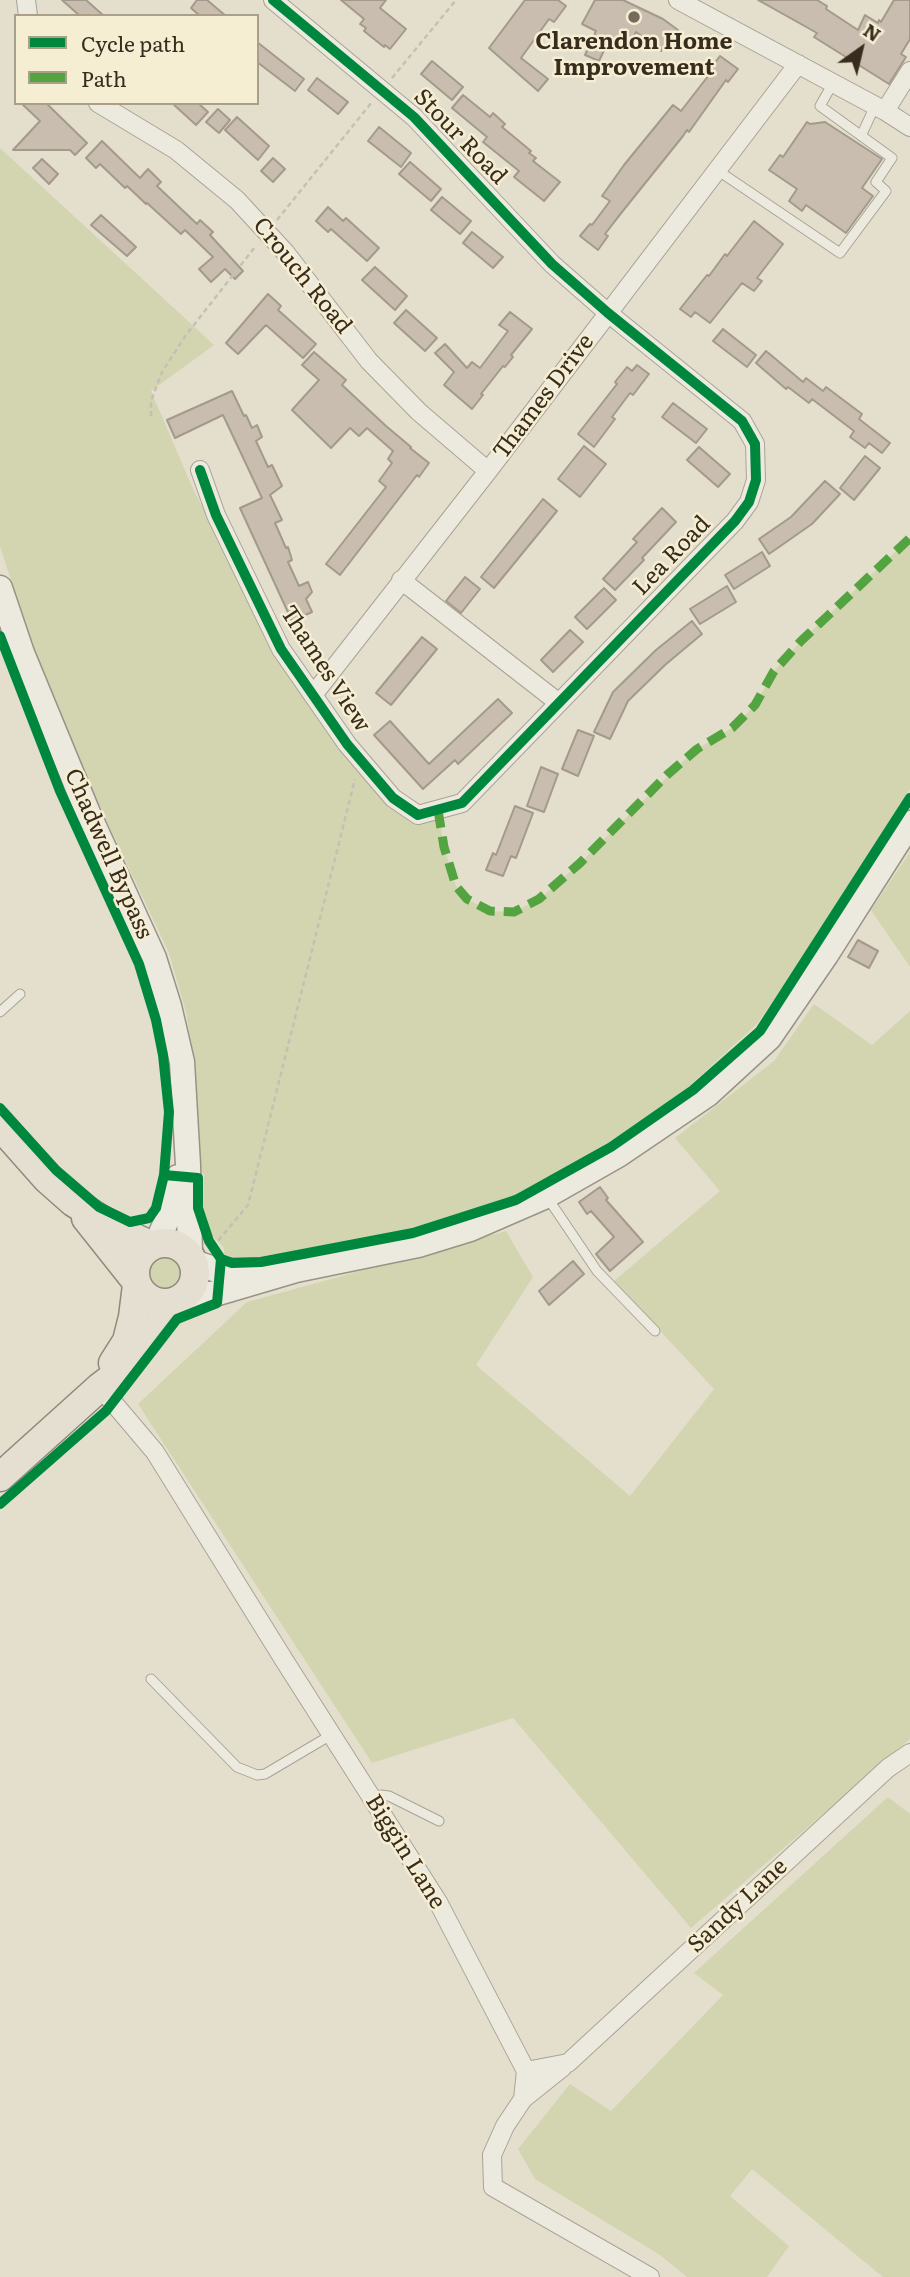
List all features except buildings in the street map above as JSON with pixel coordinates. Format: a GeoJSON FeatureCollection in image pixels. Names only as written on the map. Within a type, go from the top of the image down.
{"type":"FeatureCollection","features":[{"type":"Feature","properties":{"kind":"main road"},"geometry":{"type":"LineString","coordinates":[[0,1126],[47,1179],[73,1202],[116,1229],[154,1245]]}},
{"type":"Feature","properties":{"kind":"main road"},"geometry":{"type":"LineString","coordinates":[[73,1202],[143,1293],[162,1303],[178,1300]]}},
{"type":"Feature","properties":{"kind":"main road"},"geometry":{"type":"LineString","coordinates":[[0,1477],[100,1387],[124,1369],[193,1284],[201,1251],[167,1243],[145,1250],[137,1261],[134,1317],[127,1341],[100,1387]]}},
{"type":"Feature","properties":{"kind":"street","name":"Stour Road"},"geometry":{"type":"LineString","coordinates":[[273,0],[414,117],[552,264],[608,313]]}},
{"type":"Feature","properties":{"kind":"street"},"geometry":{"type":"LineString","coordinates":[[678,0],[699,4],[910,127]]}},
{"type":"Feature","properties":{"kind":"street","name":"Thames Drive"},"geometry":{"type":"LineString","coordinates":[[313,695],[488,471],[798,64]]}},
{"type":"Feature","properties":{"kind":"street"},"geometry":{"type":"LineString","coordinates":[[880,108],[910,71]]}},
{"type":"Feature","properties":{"kind":"street","name":"Crouch Road"},"geometry":{"type":"LineString","coordinates":[[101,105],[176,150],[237,200],[267,231],[323,299],[369,361],[419,412],[488,471]]}},
{"type":"Feature","properties":{"kind":"street","name":"Lea Road"},"geometry":{"type":"LineString","coordinates":[[438,810],[462,803],[735,521],[749,502],[756,480],[755,444],[741,421],[608,313]]}},
{"type":"Feature","properties":{"kind":"street","name":"Thames View"},"geometry":{"type":"LineString","coordinates":[[200,470],[216,515],[275,637],[313,695],[360,759],[393,798],[418,815],[438,810]]}},
{"type":"Feature","properties":{"kind":"street"},"geometry":{"type":"LineString","coordinates":[[401,580],[559,703]]}},
{"type":"Feature","properties":{"kind":"street","name":"Chadwell Bypass"},"geometry":{"type":"LineString","coordinates":[[0,588],[22,653],[88,813],[154,958],[169,1006],[182,1062],[186,1128],[201,1251]]}},
{"type":"Feature","properties":{"kind":"street"},"geometry":{"type":"LineString","coordinates":[[178,1300],[218,1293],[296,1270],[418,1245],[470,1229],[546,1196],[618,1155],[724,1081],[769,1038],[826,955],[910,823]]}},
{"type":"Feature","properties":{"kind":"street","name":"Chadwell Bypass"},"geometry":{"type":"LineString","coordinates":[[154,1245],[166,1222],[176,1190],[186,1128]]}},
{"type":"Feature","properties":{"kind":"street"},"geometry":{"type":"LineString","coordinates":[[201,1251],[220,1271],[296,1270]]}},
{"type":"Feature","properties":{"kind":"street","name":"Biggin Lane"},"geometry":{"type":"LineString","coordinates":[[100,1387],[155,1451],[438,1902],[526,2071]]}},
{"type":"Feature","properties":{"kind":"street","name":"Sandy Lane"},"geometry":{"type":"LineString","coordinates":[[523,2099],[568,2063],[888,1768],[910,1752]]}},
{"type":"Feature","properties":{"kind":"street"},"geometry":{"type":"LineString","coordinates":[[568,2063],[526,2071],[523,2099],[505,2126],[492,2155],[493,2187],[650,2277]]}},
{"type":"Feature","properties":{"kind":"lane"},"geometry":{"type":"LineString","coordinates":[[717,170],[840,253],[886,191],[876,182],[892,158],[820,106],[833,83]]}},
{"type":"Feature","properties":{"kind":"lane"},"geometry":{"type":"LineString","coordinates":[[861,136],[880,108]]}},
{"type":"Feature","properties":{"kind":"lane"},"geometry":{"type":"LineString","coordinates":[[0,1012],[20,994]]}},
{"type":"Feature","properties":{"kind":"lane"},"geometry":{"type":"LineString","coordinates":[[546,1196],[597,1271],[655,1331]]}},
{"type":"Feature","properties":{"kind":"lane"},"geometry":{"type":"LineString","coordinates":[[151,1679],[237,1767],[257,1775],[265,1774],[331,1735]]}},
{"type":"Feature","properties":{"kind":"lane"},"geometry":{"type":"LineString","coordinates":[[372,1800],[381,1795],[389,1796],[439,1822]]}},
{"type":"Feature","properties":{"kind":"path"},"geometry":{"type":"LineString","coordinates":[[151,416],[151,401],[162,372],[186,335],[267,231],[456,0]]}},
{"type":"Feature","properties":{"kind":"path"},"geometry":{"type":"LineString","coordinates":[[220,1271],[221,1259],[201,1251],[248,1205],[360,759]]}},
{"type":"Feature","properties":{"kind":"green space"},"geometry":{"type":"Polygon","coordinates":[[[0,148],[214,345],[151,391],[193,489],[244,584],[313,695],[418,815],[438,810],[444,847],[456,886],[467,899],[490,911],[514,912],[539,899],[580,863],[682,762],[697,749],[732,728],[755,705],[774,671],[801,641],[910,538],[910,789],[758,1023],[684,1091],[606,1144],[511,1198],[414,1229],[245,1262],[224,1259],[224,1248],[209,1232],[203,1210],[204,1174],[194,1171],[194,1066],[186,1012],[169,953],[101,809],[33,650],[0,546],[0,148]]]}},
{"type":"Feature","properties":{"kind":"green space"},"geometry":{"type":"Polygon","coordinates":[[[910,852],[910,967],[871,910],[910,852]]]}},
{"type":"Feature","properties":{"kind":"green space"},"geometry":{"type":"Polygon","coordinates":[[[814,1004],[872,1045],[910,1011],[910,1739],[691,1928],[513,1718],[372,1763],[138,1404],[247,1302],[506,1231],[533,1277],[476,1365],[630,1496],[714,1389],[614,1281],[720,1191],[675,1138],[774,1061],[814,1004]]]}},
{"type":"Feature","properties":{"kind":"green space"},"geometry":{"type":"Polygon","coordinates":[[[165,1256],[177,1261],[182,1273],[177,1285],[165,1290],[153,1285],[148,1273],[153,1261],[165,1256]]]}},
{"type":"Feature","properties":{"kind":"green space"},"geometry":{"type":"Polygon","coordinates":[[[888,1797],[910,1814],[910,2277],[883,2277],[752,2169],[730,2196],[789,2246],[767,2277],[687,2277],[660,2255],[535,2179],[518,2149],[570,2084],[611,2111],[723,1995],[694,1973],[888,1797]]]}},
{"type":"Feature","properties":{"kind":"marked path"},"geometry":{"type":"LineString","coordinates":[[438,810],[444,847],[456,886],[467,899],[490,911],[514,912],[539,899],[580,863],[667,775],[697,749],[732,728],[755,705],[774,671],[801,641],[910,538]]}},
{"type":"Feature","properties":{"kind":"cycle path"},"geometry":{"type":"LineString","coordinates":[[200,470],[216,515],[281,649],[347,744],[393,798],[418,815],[462,803],[735,521],[749,502],[756,480],[755,444],[742,421],[608,313],[552,264],[414,117],[273,0]]}},
{"type":"Feature","properties":{"kind":"cycle path"},"geometry":{"type":"LineString","coordinates":[[0,636],[60,791],[139,964],[156,1020],[169,1112],[164,1175],[156,1208],[149,1218],[130,1222],[99,1207],[56,1170],[0,1108]]}},
{"type":"Feature","properties":{"kind":"cycle path"},"geometry":{"type":"LineString","coordinates":[[164,1175],[198,1178],[198,1208],[209,1241],[221,1259],[232,1263],[261,1262],[413,1233],[516,1200],[611,1147],[693,1090],[760,1031],[910,798]]}},
{"type":"Feature","properties":{"kind":"cycle path"},"geometry":{"type":"LineString","coordinates":[[0,1504],[106,1411],[177,1319],[217,1303],[221,1259]]}},
{"type":"Feature","properties":{"kind":"place","name":"Clarendon Home Improvement"},"geometry":{"type":"Point","coordinates":[634,17]}}]}
